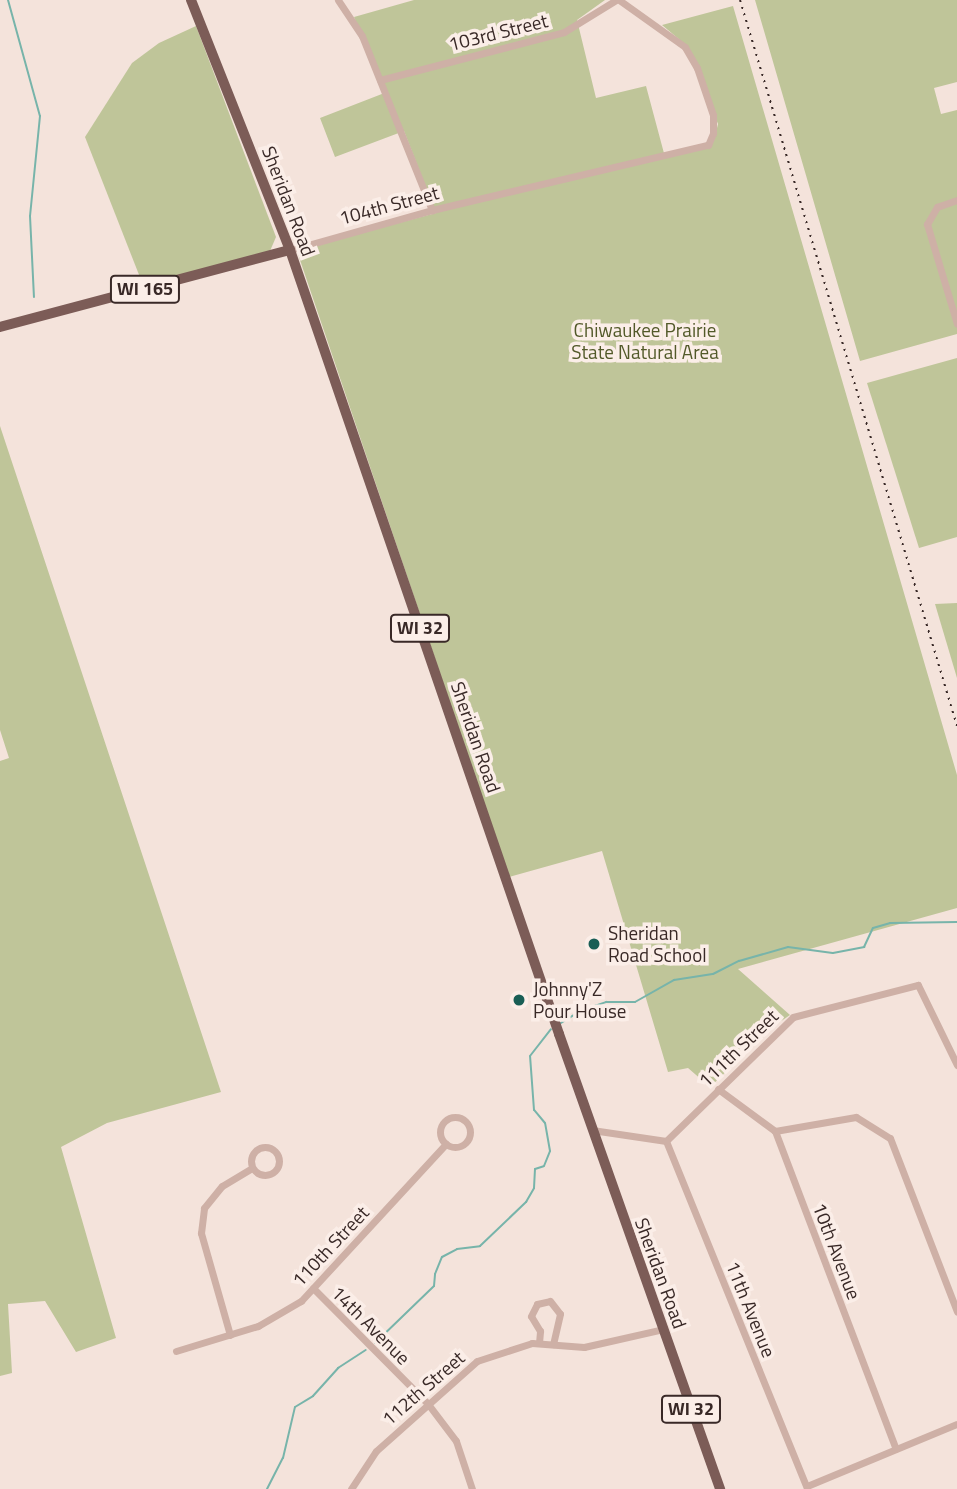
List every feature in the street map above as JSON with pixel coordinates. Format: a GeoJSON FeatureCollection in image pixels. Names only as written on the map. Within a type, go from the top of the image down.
{"type":"FeatureCollection","features":[{"type":"Feature","properties":{"kind":"main road","name":"Sheridan Road"},"geometry":{"type":"LineString","coordinates":[[191,0],[290,250],[592,1130],[720,1489]]}},
{"type":"Feature","properties":{"kind":"main road","name":"104th Street"},"geometry":{"type":"LineString","coordinates":[[0,327],[290,250]]}},
{"type":"Feature","properties":{"kind":"street"},"geometry":{"type":"LineString","coordinates":[[338,0],[362,36],[432,211]]}},
{"type":"Feature","properties":{"kind":"street","name":"104th Street"},"geometry":{"type":"LineString","coordinates":[[290,250],[432,211],[708,145],[713,133],[713,115],[697,68],[685,47],[618,0]]}},
{"type":"Feature","properties":{"kind":"street","name":"103rd Street"},"geometry":{"type":"LineString","coordinates":[[380,80],[564,32],[618,0]]}},
{"type":"Feature","properties":{"kind":"street"},"geometry":{"type":"LineString","coordinates":[[957,200],[942,204],[929,215],[927,224],[929,238],[957,324]]}},
{"type":"Feature","properties":{"kind":"street","name":"111th Street"},"geometry":{"type":"LineString","coordinates":[[666,1141],[793,1017],[918,985],[957,1065]]}},
{"type":"Feature","properties":{"kind":"street"},"geometry":{"type":"LineString","coordinates":[[718,1089],[775,1130],[856,1117],[890,1138],[957,1312]]}},
{"type":"Feature","properties":{"kind":"street","name":"110th Street"},"geometry":{"type":"LineString","coordinates":[[449,1118],[463,1119],[470,1131],[467,1140],[460,1146],[446,1144],[440,1135],[441,1125],[449,1118]]}},
{"type":"Feature","properties":{"kind":"street"},"geometry":{"type":"LineString","coordinates":[[592,1130],[666,1141]]}},
{"type":"Feature","properties":{"kind":"street","name":"10th Avenue"},"geometry":{"type":"LineString","coordinates":[[775,1130],[896,1449]]}},
{"type":"Feature","properties":{"kind":"street","name":"11th Avenue"},"geometry":{"type":"LineString","coordinates":[[666,1141],[807,1487]]}},
{"type":"Feature","properties":{"kind":"street","name":"110th Street"},"geometry":{"type":"LineString","coordinates":[[176,1350],[258,1326],[301,1301],[446,1144]]}},
{"type":"Feature","properties":{"kind":"street"},"geometry":{"type":"LineString","coordinates":[[270,1148],[277,1155],[279,1164],[271,1174],[263,1176],[252,1168],[251,1159],[256,1150],[270,1148]]}},
{"type":"Feature","properties":{"kind":"street"},"geometry":{"type":"LineString","coordinates":[[230,1335],[201,1233],[204,1208],[222,1186],[252,1168]]}},
{"type":"Feature","properties":{"kind":"street","name":"14th Avenue"},"geometry":{"type":"LineString","coordinates":[[313,1289],[428,1404],[456,1441],[472,1489]]}},
{"type":"Feature","properties":{"kind":"street"},"geometry":{"type":"LineString","coordinates":[[539,1343],[540,1331],[531,1316],[537,1304],[550,1301],[560,1314],[553,1344]]}},
{"type":"Feature","properties":{"kind":"street","name":"112th Street"},"geometry":{"type":"LineString","coordinates":[[351,1489],[376,1451],[477,1361],[539,1343],[584,1346],[663,1329]]}},
{"type":"Feature","properties":{"kind":"street"},"geometry":{"type":"LineString","coordinates":[[807,1487],[957,1424]]}},
{"type":"Feature","properties":{"kind":"green space","name":"Chiwaukee Prairie State Natural Area"},"geometry":{"type":"Polygon","coordinates":[[[414,0],[605,0],[577,20],[596,98],[646,86],[665,157],[709,145],[714,140],[718,124],[686,45],[662,25],[733,6],[957,775],[957,908],[738,969],[790,1015],[774,1026],[710,1087],[688,1068],[668,1072],[602,851],[509,877],[298,253],[304,248],[436,213],[404,131],[335,157],[320,118],[387,92],[354,17],[414,0]]]}},
{"type":"Feature","properties":{"kind":"green space"},"geometry":{"type":"Polygon","coordinates":[[[755,0],[957,0],[957,82],[934,88],[941,114],[957,110],[957,334],[860,361],[755,0]]]}},
{"type":"Feature","properties":{"kind":"green space"},"geometry":{"type":"Polygon","coordinates":[[[196,26],[276,237],[270,251],[143,285],[85,137],[132,63],[159,43],[196,26]]]}},
{"type":"Feature","properties":{"kind":"green space"},"geometry":{"type":"Polygon","coordinates":[[[957,358],[957,537],[919,548],[867,383],[957,358]]]}},
{"type":"Feature","properties":{"kind":"green space"},"geometry":{"type":"Polygon","coordinates":[[[0,426],[221,1092],[107,1123],[61,1147],[116,1338],[76,1352],[45,1301],[8,1304],[12,1373],[0,1376],[0,761],[9,758],[0,730],[0,426]]]}},
{"type":"Feature","properties":{"kind":"green space"},"geometry":{"type":"Polygon","coordinates":[[[957,603],[957,678],[935,604],[957,603]]]}},
{"type":"Feature","properties":{"kind":"waterway"},"geometry":{"type":"LineString","coordinates":[[8,0],[40,116],[30,216],[34,297]]}},
{"type":"Feature","properties":{"kind":"waterway"},"geometry":{"type":"LineString","coordinates":[[561,1023],[580,1011],[606,1002],[635,1002],[674,980],[713,974],[739,961],[788,947],[833,953],[864,947],[873,928],[890,923],[957,922]]}},
{"type":"Feature","properties":{"kind":"waterway"},"geometry":{"type":"LineString","coordinates":[[375,1343],[434,1286],[435,1274],[442,1257],[457,1249],[480,1246],[526,1202],[534,1188],[535,1169],[544,1166],[550,1151],[545,1123],[534,1110],[530,1056],[551,1029]]}},
{"type":"Feature","properties":{"kind":"waterway"},"geometry":{"type":"LineString","coordinates":[[267,1489],[283,1458],[295,1407],[313,1396],[338,1368],[366,1350]]}},
{"type":"Feature","properties":{"kind":"railway"},"geometry":{"type":"LineString","coordinates":[[740,0],[957,726]]}},
{"type":"Feature","properties":{"kind":"place","name":"Sheridan Road School"},"geometry":{"type":"Point","coordinates":[594,944]}},
{"type":"Feature","properties":{"kind":"place","name":"Johnny'Z Pour House"},"geometry":{"type":"Point","coordinates":[519,1000]}}]}
